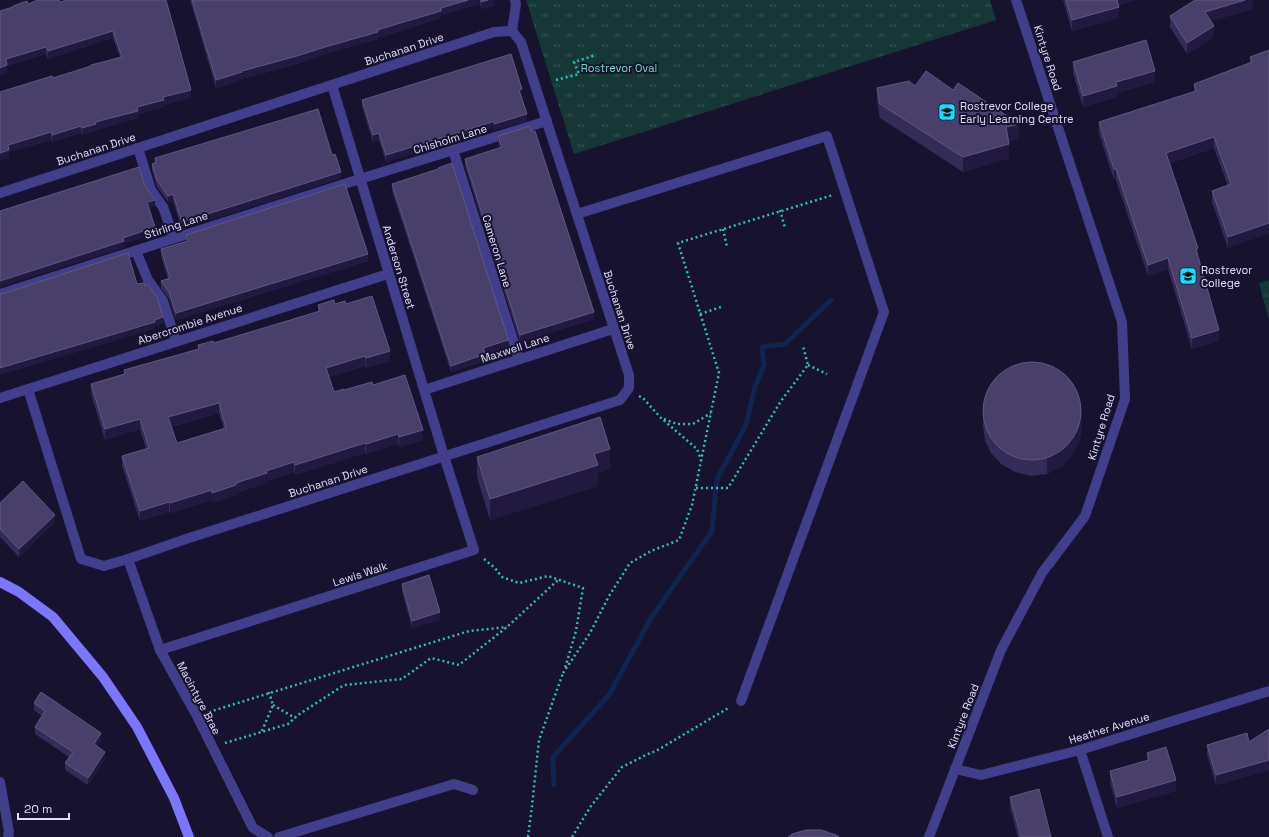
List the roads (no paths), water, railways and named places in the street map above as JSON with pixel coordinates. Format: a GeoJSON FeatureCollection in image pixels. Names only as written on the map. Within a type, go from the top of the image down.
{"type":"FeatureCollection","features":[{"type":"Feature","properties":{"kind":"main road"},"geometry":{"type":"LineString","coordinates":[[0,582],[19,592],[53,617],[103,677],[137,727],[174,798],[189,837]]}},
{"type":"Feature","properties":{"kind":"street"},"geometry":{"type":"LineString","coordinates":[[512,31],[516,4],[515,0]]}},
{"type":"Feature","properties":{"kind":"street","name":"Kintyre Road"},"geometry":{"type":"LineString","coordinates":[[929,837],[1001,650],[1042,573],[1085,516],[1124,399],[1122,322],[1016,0]]}},
{"type":"Feature","properties":{"kind":"street","name":"Buchanan Drive"},"geometry":{"type":"LineString","coordinates":[[0,193],[494,32],[512,31],[521,42],[629,375],[629,388],[620,400],[104,566],[81,559],[28,389]]}},
{"type":"Feature","properties":{"kind":"street","name":"Anderson Street"},"geometry":{"type":"LineString","coordinates":[[332,85],[444,456]]}},
{"type":"Feature","properties":{"kind":"street","name":"Chisholm Lane"},"geometry":{"type":"LineString","coordinates":[[360,179],[547,121]]}},
{"type":"Feature","properties":{"kind":"street"},"geometry":{"type":"LineString","coordinates":[[577,214],[827,136],[884,312],[741,701]]}},
{"type":"Feature","properties":{"kind":"street"},"geometry":{"type":"LineString","coordinates":[[138,148],[151,190],[163,207],[174,238]]}},
{"type":"Feature","properties":{"kind":"street","name":"Cameron Lane"},"geometry":{"type":"LineString","coordinates":[[453,150],[518,359]]}},
{"type":"Feature","properties":{"kind":"street","name":"Stirling Lane"},"geometry":{"type":"LineString","coordinates":[[0,294],[360,179]]}},
{"type":"Feature","properties":{"kind":"street"},"geometry":{"type":"LineString","coordinates":[[136,251],[148,280],[163,301],[176,341]]}},
{"type":"Feature","properties":{"kind":"street","name":"Abercrombie Avenue"},"geometry":{"type":"LineString","coordinates":[[0,398],[388,274]]}},
{"type":"Feature","properties":{"kind":"street","name":"Maxwell Lane"},"geometry":{"type":"LineString","coordinates":[[424,390],[614,329]]}},
{"type":"Feature","properties":{"kind":"street","name":"Lewis Walk"},"geometry":{"type":"LineString","coordinates":[[160,650],[474,550],[444,456]]}},
{"type":"Feature","properties":{"kind":"street","name":"Macintyre Brae"},"geometry":{"type":"LineString","coordinates":[[128,559],[160,650],[197,716],[253,828],[268,837]]}},
{"type":"Feature","properties":{"kind":"street","name":"Heather Avenue"},"geometry":{"type":"LineString","coordinates":[[954,769],[981,775],[1080,750],[1269,691]]}},
{"type":"Feature","properties":{"kind":"street"},"geometry":{"type":"LineString","coordinates":[[1080,750],[1108,837]]}},
{"type":"Feature","properties":{"kind":"street"},"geometry":{"type":"LineString","coordinates":[[0,782],[9,832],[8,837]]}},
{"type":"Feature","properties":{"kind":"street"},"geometry":{"type":"LineString","coordinates":[[279,837],[454,784],[473,790]]}},
{"type":"Feature","properties":{"kind":"waterway"},"geometry":{"type":"LineString","coordinates":[[554,785],[553,757],[609,695],[651,618],[712,531],[717,479],[746,425],[754,390],[764,365],[762,347],[785,344],[831,300]]}},
{"type":"Feature","properties":{"kind":"place","name":"Rostrevor College Early Learning Centre"},"geometry":{"type":"Point","coordinates":[947,112]}},
{"type":"Feature","properties":{"kind":"place","name":"Rostrevor College"},"geometry":{"type":"Point","coordinates":[1188,276]}},
{"type":"Feature","properties":{"kind":"park label","name":"Rostrevor Oval"},"geometry":{"type":"Point","coordinates":[619,68]}}]}
